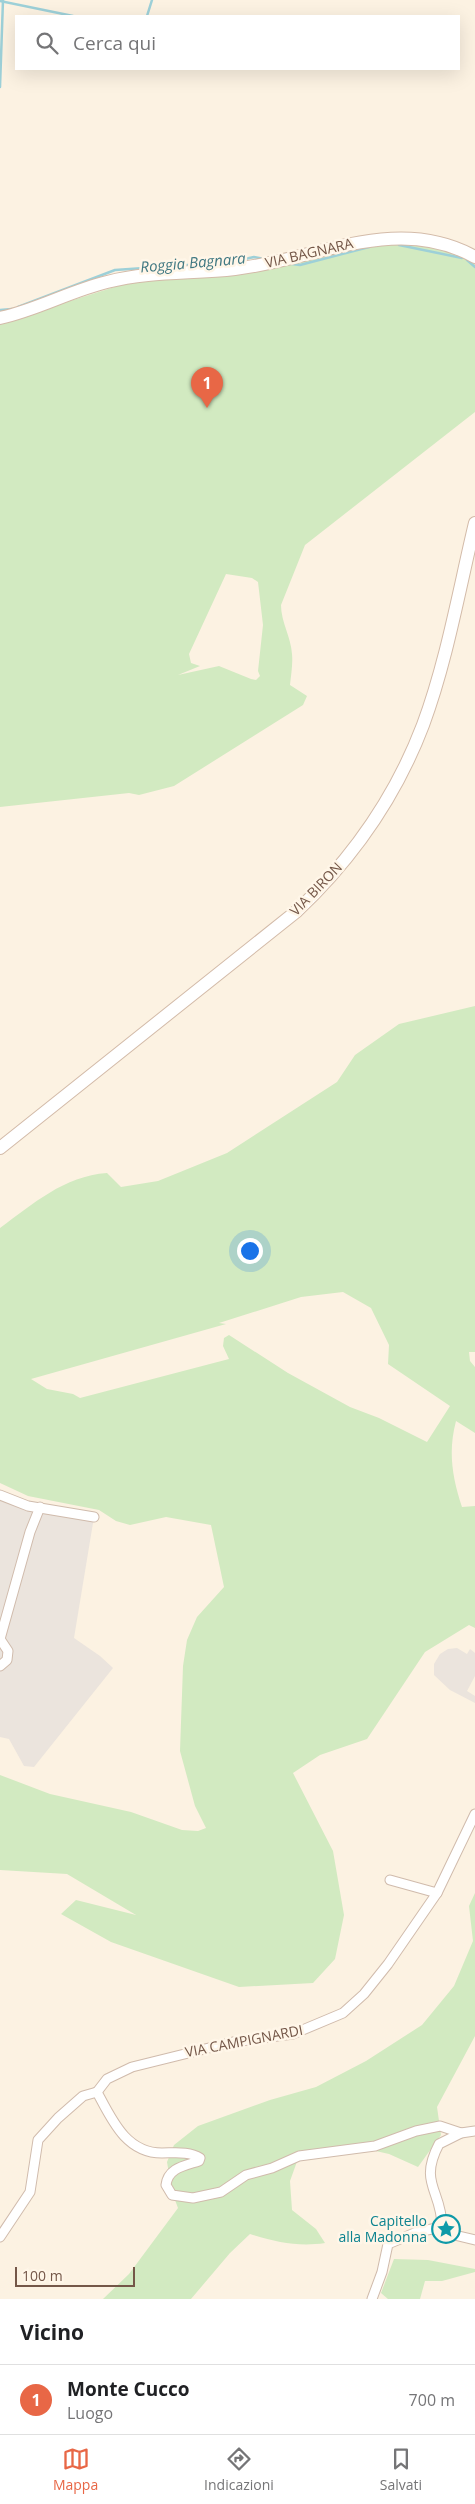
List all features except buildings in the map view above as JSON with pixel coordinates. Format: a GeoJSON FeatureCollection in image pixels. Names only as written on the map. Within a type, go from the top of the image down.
{"type":"FeatureCollection","features":[{"type":"Feature","properties":{"kind":"street","name":"VIA BAGNARA"},"geometry":{"type":"LineString","coordinates":[[0,318],[28,312],[67,294],[120,279],[166,272],[237,269],[372,239],[417,239],[442,243],[474,256]]}},
{"type":"Feature","properties":{"kind":"street","name":"VIA BIRON"},"geometry":{"type":"LineString","coordinates":[[1,1146],[297,912],[360,843],[398,780],[424,723],[436,685],[475,523]]}},
{"type":"Feature","properties":{"kind":"street"},"geometry":{"type":"LineString","coordinates":[[0,1495],[28,1506],[94,1517]]}},
{"type":"Feature","properties":{"kind":"street"},"geometry":{"type":"LineString","coordinates":[[0,1666],[6,1660],[8,1651],[0,1639],[30,1532],[40,1507]]}},
{"type":"Feature","properties":{"kind":"street","name":"VIA CAMPIGNARDI"},"geometry":{"type":"LineString","coordinates":[[0,2237],[30,2192],[38,2140],[82,2096],[97,2092],[107,2079],[132,2067],[233,2042],[293,2034],[343,2013],[364,1994],[388,1964],[437,1893],[475,1814]]}},
{"type":"Feature","properties":{"kind":"street"},"geometry":{"type":"LineString","coordinates":[[390,1880],[437,1893]]}},
{"type":"Feature","properties":{"kind":"street"},"geometry":{"type":"LineString","coordinates":[[97,2092],[122,2134],[132,2144],[154,2153],[194,2154],[200,2158],[199,2161],[173,2170],[167,2176],[166,2185],[172,2195],[193,2198],[221,2192],[246,2175],[272,2168],[299,2156],[374,2146],[416,2131],[440,2126],[461,2133]]}},
{"type":"Feature","properties":{"kind":"street"},"geometry":{"type":"LineString","coordinates":[[475,2131],[461,2133],[439,2144],[429,2168],[430,2178],[442,2211],[442,2227],[446,2233],[475,2240]]}},
{"type":"Feature","properties":{"kind":"street"},"geometry":{"type":"LineString","coordinates":[[372,2299],[382,2272],[388,2244],[417,2232],[442,2227]]}},
{"type":"Feature","properties":{"kind":"shaded area"},"geometry":{"type":"Polygon","coordinates":[[[0,1495],[94,1517],[74,1638],[100,1656],[113,1668],[34,1767],[24,1766],[9,1739],[0,1737],[0,1495]]]}},
{"type":"Feature","properties":{"kind":"shaded area"},"geometry":{"type":"Polygon","coordinates":[[[457,1648],[467,1654],[470,1649],[475,1653],[475,1676],[467,1691],[475,1696],[475,1703],[450,1690],[434,1675],[434,1664],[440,1654],[448,1649],[457,1648]]]}},
{"type":"Feature","properties":{"kind":"green space"},"geometry":{"type":"Polygon","coordinates":[[[383,243],[431,247],[464,258],[475,264],[475,412],[305,545],[281,605],[292,654],[290,685],[307,696],[303,705],[174,786],[139,795],[129,793],[0,807],[0,323],[140,279],[383,243]],[[226,574],[189,654],[191,663],[200,666],[178,675],[219,666],[251,679],[256,680],[260,676],[258,671],[263,625],[258,582],[252,578],[226,574]]]}},
{"type":"Feature","properties":{"kind":"green space"},"geometry":{"type":"Polygon","coordinates":[[[475,1006],[475,1352],[469,1352],[470,1361],[475,1367],[475,1433],[456,1421],[452,1443],[452,1464],[462,1507],[475,1506],[475,1628],[469,1625],[425,1652],[367,1739],[320,1755],[293,1773],[333,1851],[344,1915],[335,1959],[313,1983],[239,1987],[111,1942],[61,1914],[76,1900],[136,1915],[67,1874],[0,1870],[0,1775],[50,1794],[131,1812],[182,1830],[198,1831],[206,1828],[195,1806],[180,1751],[183,1666],[187,1640],[197,1617],[224,1587],[211,1525],[166,1517],[130,1525],[116,1521],[99,1510],[28,1496],[0,1483],[0,1228],[37,1201],[77,1179],[107,1173],[121,1187],[158,1181],[227,1153],[337,1082],[355,1055],[399,1024],[475,1006]],[[343,1292],[301,1297],[219,1323],[226,1324],[31,1379],[47,1389],[73,1394],[80,1398],[229,1359],[223,1346],[224,1338],[229,1335],[288,1373],[350,1407],[379,1418],[427,1442],[450,1406],[388,1364],[389,1345],[371,1308],[343,1292]]]}},
{"type":"Feature","properties":{"kind":"green space"},"geometry":{"type":"Polygon","coordinates":[[[475,1893],[475,2036],[437,2107],[441,2135],[418,2167],[389,2154],[358,2147],[299,2156],[290,2181],[292,2210],[316,2229],[325,2243],[287,2243],[250,2234],[230,2253],[191,2299],[103,2299],[129,2274],[178,2208],[172,2192],[167,2162],[174,2145],[198,2126],[270,2100],[316,2087],[366,2061],[422,2025],[454,1986],[473,1941],[469,1906],[475,1893]]]}},
{"type":"Feature","properties":{"kind":"green space"},"geometry":{"type":"Polygon","coordinates":[[[394,2259],[428,2260],[475,2269],[475,2272],[442,2281],[425,2281],[420,2299],[388,2299],[381,2293],[394,2259]]]}},
{"type":"Feature","properties":{"kind":"waterway"},"geometry":{"type":"LineString","coordinates":[[0,87],[3,0]]}},
{"type":"Feature","properties":{"kind":"waterway"},"geometry":{"type":"LineString","coordinates":[[147,15],[152,0]]}},
{"type":"Feature","properties":{"kind":"waterway"},"geometry":{"type":"LineString","coordinates":[[0,1],[68,15]]}},
{"type":"Feature","properties":{"kind":"waterway","name":"Roggia Bagnara"},"geometry":{"type":"LineString","coordinates":[[399,245],[462,258]]}},
{"type":"Feature","properties":{"kind":"waterway","name":"Roggia Bagnara"},"geometry":{"type":"LineString","coordinates":[[292,264],[300,265],[369,247]]}},
{"type":"Feature","properties":{"kind":"waterway","name":"Roggia Bagnara"},"geometry":{"type":"LineString","coordinates":[[18,307],[115,270],[231,262],[254,257],[264,259]]}},
{"type":"Feature","properties":{"kind":"waterway","name":"Roggia Bagnara"},"geometry":{"type":"LineString","coordinates":[[467,260],[475,267]]}},
{"type":"Feature","properties":{"kind":"waterway","name":"Roggia Bagnara"},"geometry":{"type":"LineString","coordinates":[[0,310],[12,309]]}},
{"type":"Feature","properties":{"kind":"place","name":"Monte Cucco"},"geometry":{"type":"Point","coordinates":[207,408]}},
{"type":"Feature","properties":{"kind":"place","name":"Capitello alla Madonna"},"geometry":{"type":"Point","coordinates":[446,2229]}}]}
